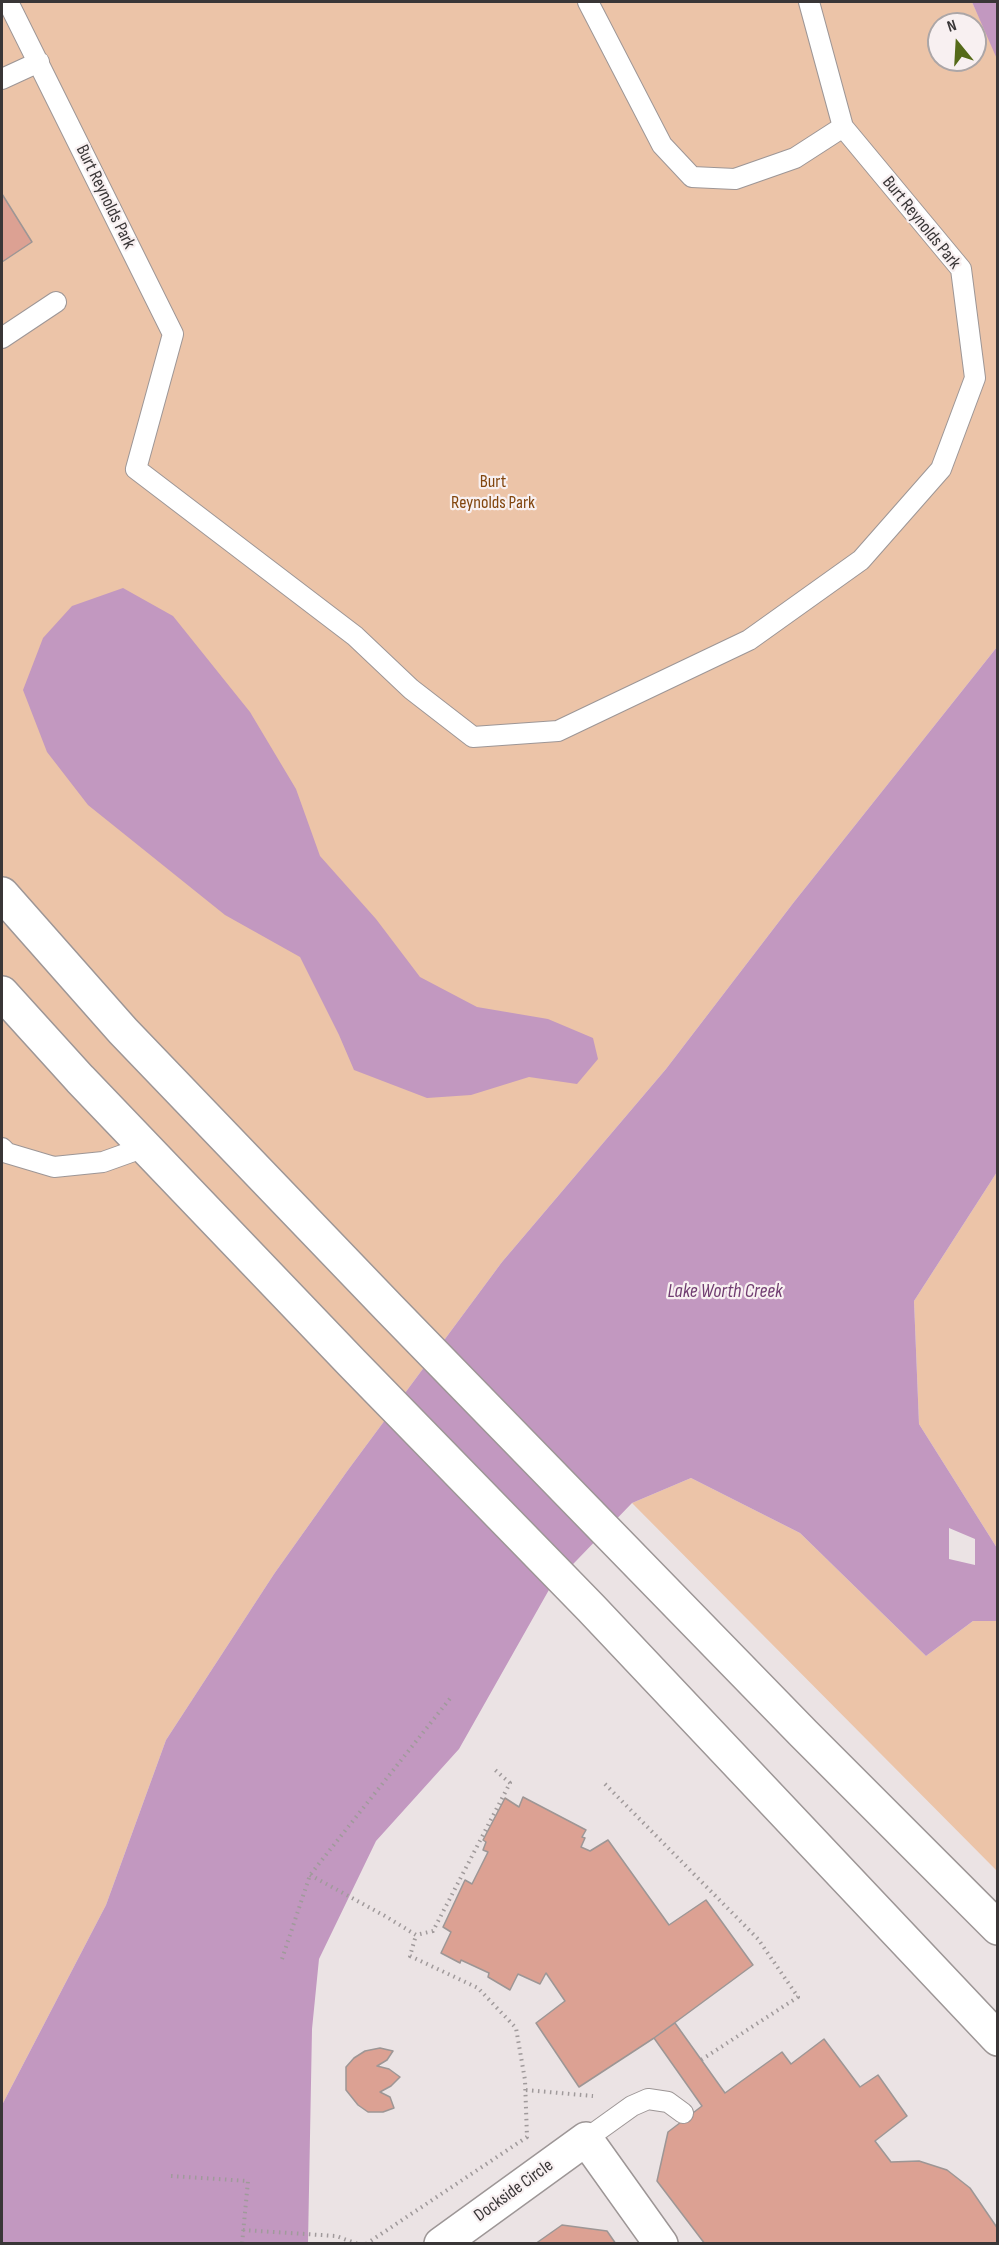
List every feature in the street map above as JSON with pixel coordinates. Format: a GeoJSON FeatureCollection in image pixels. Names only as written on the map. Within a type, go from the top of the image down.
{"type":"FeatureCollection","features":[{"type":"Feature","properties":{"kind":"main road"},"geometry":{"type":"LineString","coordinates":[[2,894],[123,1030],[389,1308],[629,1556],[998,1928]]}},
{"type":"Feature","properties":{"kind":"main road"},"geometry":{"type":"LineString","coordinates":[[2,993],[145,1147],[591,1608],[998,2039]]}},
{"type":"Feature","properties":{"kind":"main road"},"geometry":{"type":"LineString","coordinates":[[586,2139],[661,2244]]}},
{"type":"Feature","properties":{"kind":"main road","name":"Dockside Circle"},"geometry":{"type":"LineString","coordinates":[[441,2244],[586,2139]]}},
{"type":"Feature","properties":{"kind":"lane","name":"Burt Reynolds Park"},"geometry":{"type":"LineString","coordinates":[[8,2],[173,334],[136,469],[355,636],[411,689],[473,737],[558,731],[749,640],[861,560],[941,469],[975,378],[961,269],[843,127],[809,2]]}},
{"type":"Feature","properties":{"kind":"lane"},"geometry":{"type":"LineString","coordinates":[[588,2],[662,146],[692,177],[735,179],[795,158],[843,127]]}},
{"type":"Feature","properties":{"kind":"lane"},"geometry":{"type":"LineString","coordinates":[[2,79],[39,62]]}},
{"type":"Feature","properties":{"kind":"lane"},"geometry":{"type":"LineString","coordinates":[[2,338],[56,302]]}},
{"type":"Feature","properties":{"kind":"lane"},"geometry":{"type":"LineString","coordinates":[[2,1148],[7,1153],[54,1167],[103,1162],[145,1147]]}},
{"type":"Feature","properties":{"kind":"lane"},"geometry":{"type":"LineString","coordinates":[[586,2139],[632,2106],[648,2099],[668,2102],[683,2113]]}},
{"type":"Feature","properties":{"kind":"path"},"geometry":{"type":"LineString","coordinates":[[282,1959],[310,1875],[452,1696]]}},
{"type":"Feature","properties":{"kind":"path"},"geometry":{"type":"LineString","coordinates":[[310,1875],[416,1935],[433,1931],[510,1783],[494,1769]]}},
{"type":"Feature","properties":{"kind":"path"},"geometry":{"type":"LineString","coordinates":[[605,1784],[758,1939],[798,1997],[701,2060]]}},
{"type":"Feature","properties":{"kind":"path"},"geometry":{"type":"LineString","coordinates":[[366,2244],[527,2137],[526,2090],[516,2028],[478,1988],[410,1956],[416,1935]]}},
{"type":"Feature","properties":{"kind":"path"},"geometry":{"type":"LineString","coordinates":[[526,2090],[593,2096]]}},
{"type":"Feature","properties":{"kind":"path"},"geometry":{"type":"LineString","coordinates":[[171,2176],[248,2181],[242,2244]]}},
{"type":"Feature","properties":{"kind":"path"},"geometry":{"type":"LineString","coordinates":[[243,2230],[336,2236],[358,2244]]}},
{"type":"Feature","properties":{"kind":"green space","name":"Burt Reynolds Park"},"geometry":{"type":"Polygon","coordinates":[[[2,2],[972,2],[977,12],[927,12],[927,72],[987,72],[987,35],[998,59],[997,647],[794,902],[666,1069],[502,1262],[274,1574],[166,1740],[106,1905],[2,2105],[2,2]]]}},
{"type":"Feature","properties":{"kind":"green space"},"geometry":{"type":"Polygon","coordinates":[[[997,1172],[997,1548],[919,1424],[914,1301],[997,1172]]]}},
{"type":"Feature","properties":{"kind":"green space"},"geometry":{"type":"Polygon","coordinates":[[[691,1478],[800,1533],[926,1656],[973,1621],[997,1621],[997,1871],[632,1503],[691,1478]]]}},
{"type":"Feature","properties":{"kind":"water"},"geometry":{"type":"Polygon","coordinates":[[[972,2],[997,2],[997,59],[987,36],[987,12],[976,12],[972,2]]]}},
{"type":"Feature","properties":{"kind":"water"},"geometry":{"type":"Polygon","coordinates":[[[123,588],[173,616],[250,712],[296,789],[320,856],[376,919],[420,977],[477,1007],[548,1019],[593,1038],[598,1059],[577,1084],[529,1077],[471,1095],[427,1098],[354,1070],[300,957],[225,915],[88,805],[47,752],[23,690],[43,638],[72,606],[123,588]]]}},
{"type":"Feature","properties":{"kind":"water","name":"Lake Worth Creek"},"geometry":{"type":"Polygon","coordinates":[[[997,647],[997,1172],[914,1301],[919,1424],[997,1548],[997,1621],[973,1621],[926,1656],[800,1533],[691,1478],[632,1503],[550,1588],[459,1749],[376,1841],[319,1959],[312,2029],[308,2243],[2,2244],[2,2105],[106,1905],[166,1740],[274,1574],[502,1262],[666,1069],[794,902],[997,647]],[[949,1528],[949,1559],[975,1565],[975,1539],[949,1528]]]}},
{"type":"Feature","properties":{"kind":"building"},"geometry":{"type":"Polygon","coordinates":[[[2,194],[32,242],[2,262],[2,194]]]}},
{"type":"Feature","properties":{"kind":"building"},"geometry":{"type":"Polygon","coordinates":[[[523,1797],[586,1830],[582,1837],[585,1838],[581,1847],[590,1851],[608,1840],[669,1925],[706,1900],[753,1965],[654,2038],[579,2087],[536,2023],[565,2001],[546,1973],[540,1984],[518,1974],[510,1990],[488,1977],[489,1973],[461,1960],[460,1963],[441,1953],[451,1932],[443,1927],[465,1880],[472,1884],[488,1852],[483,1850],[486,1842],[483,1840],[505,1798],[519,1807],[523,1797]]]}},
{"type":"Feature","properties":{"kind":"building"},"geometry":{"type":"Polygon","coordinates":[[[675,2023],[725,2093],[782,2052],[791,2064],[824,2039],[860,2087],[878,2075],[907,2116],[875,2141],[891,2162],[919,2161],[947,2170],[970,2188],[998,2229],[998,2244],[705,2244],[657,2181],[668,2132],[702,2106],[654,2038],[675,2023]]]}},
{"type":"Feature","properties":{"kind":"building"},"geometry":{"type":"Polygon","coordinates":[[[380,2048],[393,2051],[387,2060],[377,2066],[389,2069],[400,2077],[380,2092],[390,2097],[394,2108],[383,2112],[368,2112],[358,2105],[346,2090],[346,2067],[365,2051],[380,2048]]]}},
{"type":"Feature","properties":{"kind":"building"},"geometry":{"type":"Polygon","coordinates":[[[562,2225],[607,2231],[616,2244],[535,2244],[562,2225]]]}}]}
